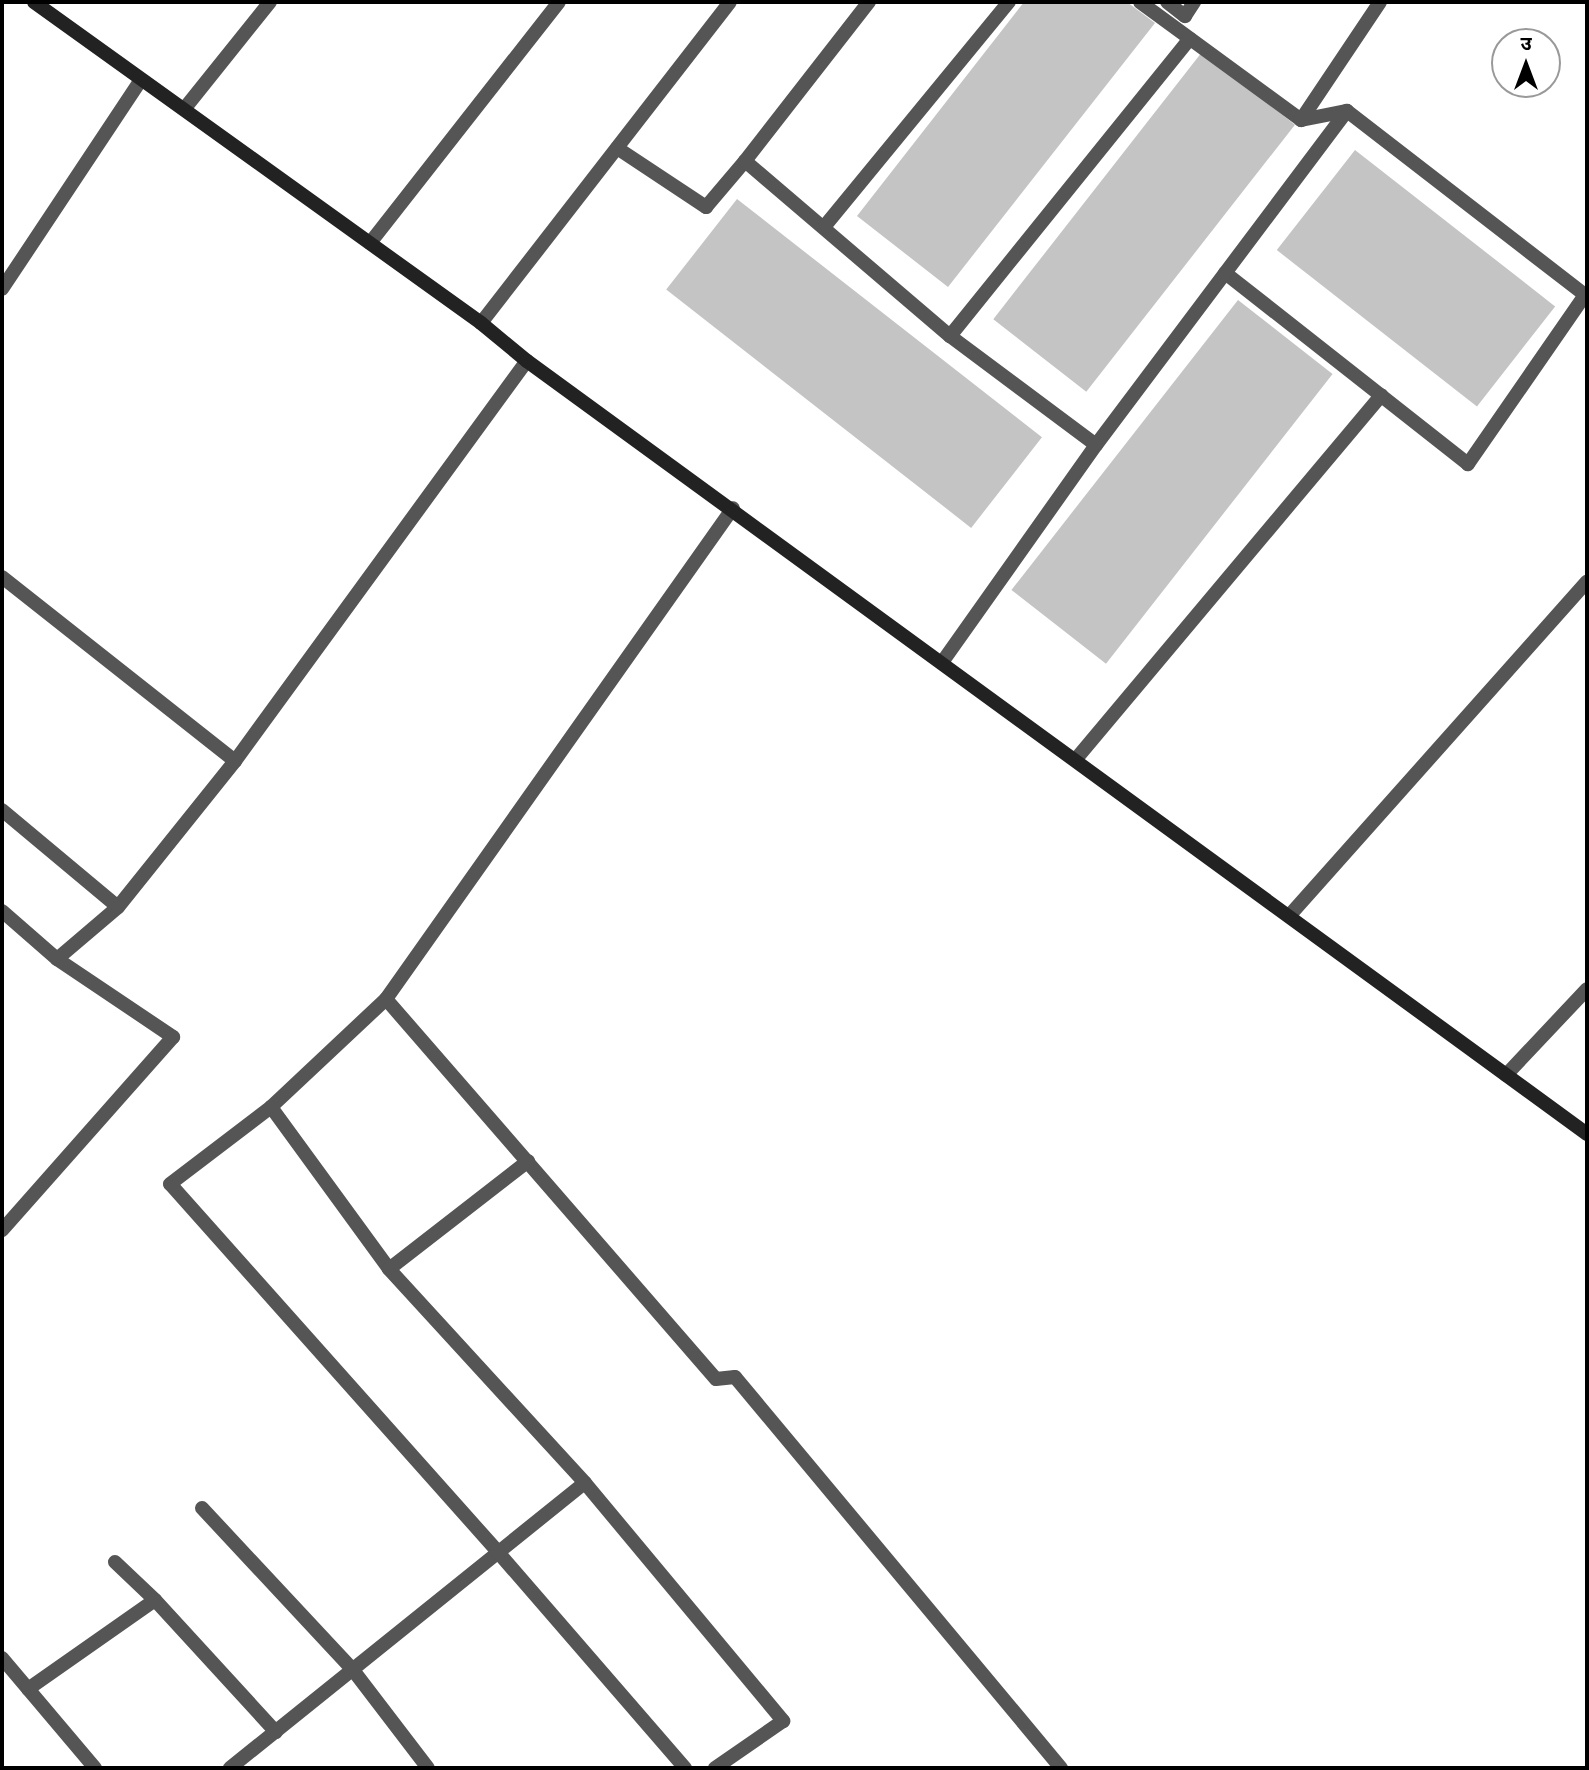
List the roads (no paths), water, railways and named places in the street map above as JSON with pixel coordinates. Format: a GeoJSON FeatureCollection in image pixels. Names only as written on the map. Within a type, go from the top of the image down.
{"type":"FeatureCollection","features":[{"type":"Feature","properties":{"kind":"street"},"geometry":{"type":"LineString","coordinates":[[34,2],[481,323],[527,361],[943,661],[1587,1134]]}},
{"type":"Feature","properties":{"kind":"street"},"geometry":{"type":"LineString","coordinates":[[185,108],[270,2]]}},
{"type":"Feature","properties":{"kind":"street"},"geometry":{"type":"LineString","coordinates":[[370,243],[559,2]]}},
{"type":"Feature","properties":{"kind":"street"},"geometry":{"type":"LineString","coordinates":[[481,323],[730,2]]}},
{"type":"Feature","properties":{"kind":"street"},"geometry":{"type":"LineString","coordinates":[[617,148],[706,207],[869,2]]}},
{"type":"Feature","properties":{"kind":"street"},"geometry":{"type":"LineString","coordinates":[[824,227],[1009,2]]}},
{"type":"Feature","properties":{"kind":"street"},"geometry":{"type":"LineString","coordinates":[[1140,2],[1301,120],[1347,111],[1585,295],[1468,464],[1225,273]]}},
{"type":"Feature","properties":{"kind":"street"},"geometry":{"type":"LineString","coordinates":[[1167,2],[1185,16],[1194,2]]}},
{"type":"Feature","properties":{"kind":"street"},"geometry":{"type":"LineString","coordinates":[[1301,120],[1380,2]]}},
{"type":"Feature","properties":{"kind":"street"},"geometry":{"type":"LineString","coordinates":[[950,336],[1191,39]]}},
{"type":"Feature","properties":{"kind":"street"},"geometry":{"type":"LineString","coordinates":[[2,289],[141,80]]}},
{"type":"Feature","properties":{"kind":"street"},"geometry":{"type":"LineString","coordinates":[[943,661],[1096,445],[1347,111]]}},
{"type":"Feature","properties":{"kind":"street"},"geometry":{"type":"LineString","coordinates":[[745,161],[950,336],[1096,445]]}},
{"type":"Feature","properties":{"kind":"street"},"geometry":{"type":"LineString","coordinates":[[57,959],[118,907],[235,761],[527,361]]}},
{"type":"Feature","properties":{"kind":"street"},"geometry":{"type":"LineString","coordinates":[[1076,759],[1381,395]]}},
{"type":"Feature","properties":{"kind":"street"},"geometry":{"type":"LineString","coordinates":[[685,1768],[499,1553],[170,1184],[271,1107],[386,999],[733,508]]}},
{"type":"Feature","properties":{"kind":"street"},"geometry":{"type":"LineString","coordinates":[[2,577],[235,761]]}},
{"type":"Feature","properties":{"kind":"street"},"geometry":{"type":"LineString","coordinates":[[1289,916],[1587,582]]}},
{"type":"Feature","properties":{"kind":"street"},"geometry":{"type":"LineString","coordinates":[[2,810],[118,907]]}},
{"type":"Feature","properties":{"kind":"street"},"geometry":{"type":"LineString","coordinates":[[2,911],[57,959],[173,1037],[2,1230]]}},
{"type":"Feature","properties":{"kind":"street"},"geometry":{"type":"LineString","coordinates":[[1506,1075],[1587,989]]}},
{"type":"Feature","properties":{"kind":"street"},"geometry":{"type":"LineString","coordinates":[[386,999],[716,1379],[735,1377],[1061,1768]]}},
{"type":"Feature","properties":{"kind":"street"},"geometry":{"type":"LineString","coordinates":[[271,1107],[389,1269],[585,1483],[783,1721],[715,1768]]}},
{"type":"Feature","properties":{"kind":"street"},"geometry":{"type":"LineString","coordinates":[[389,1269],[528,1161]]}},
{"type":"Feature","properties":{"kind":"street"},"geometry":{"type":"LineString","coordinates":[[230,1768],[585,1483]]}},
{"type":"Feature","properties":{"kind":"street"},"geometry":{"type":"LineString","coordinates":[[202,1508],[353,1670],[428,1768]]}},
{"type":"Feature","properties":{"kind":"street"},"geometry":{"type":"LineString","coordinates":[[115,1562],[155,1600],[276,1732]]}},
{"type":"Feature","properties":{"kind":"street"},"geometry":{"type":"LineString","coordinates":[[28,1689],[155,1600]]}},
{"type":"Feature","properties":{"kind":"street"},"geometry":{"type":"LineString","coordinates":[[2,1658],[94,1768]]}}]}
